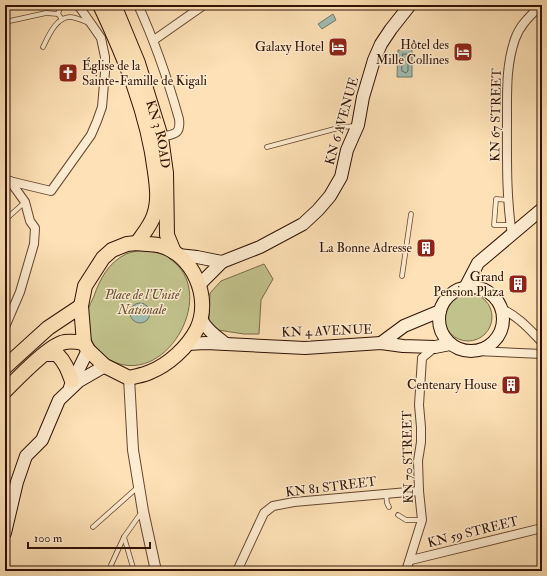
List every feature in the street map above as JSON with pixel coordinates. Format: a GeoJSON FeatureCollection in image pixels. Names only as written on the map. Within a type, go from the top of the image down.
{"type":"FeatureCollection","features":[{"type":"Feature","properties":{"kind":"highway","name":"KN 3 ROAD"},"geometry":{"type":"LineString","coordinates":[[100,5],[134,84],[154,158],[157,198],[154,214],[137,243]]}},
{"type":"Feature","properties":{"kind":"highway","name":"KN 3 ROAD"},"geometry":{"type":"LineString","coordinates":[[114,5],[138,63],[161,137],[166,173],[167,235],[176,254]]}},
{"type":"Feature","properties":{"kind":"highway"},"geometry":{"type":"LineString","coordinates":[[5,391],[45,354],[57,345],[65,342],[86,347],[105,366],[116,373],[129,378],[151,372],[168,362],[187,344],[197,330],[201,319],[202,296],[200,285],[187,263],[176,254],[159,245],[137,243],[127,244],[112,250],[103,258],[85,286],[81,306],[86,347]]}},
{"type":"Feature","properties":{"kind":"highway"},"geometry":{"type":"LineString","coordinates":[[5,367],[48,328],[81,306]]}},
{"type":"Feature","properties":{"kind":"highway"},"geometry":{"type":"LineString","coordinates":[[45,354],[57,354],[67,366],[70,385]]}},
{"type":"Feature","properties":{"kind":"main road","name":"KN 6 AVENUE"},"geometry":{"type":"LineString","coordinates":[[200,285],[222,262],[260,247],[303,224],[330,196],[341,177],[347,150],[358,125],[363,97],[374,60],[390,29],[410,5]]}},
{"type":"Feature","properties":{"kind":"main road"},"geometry":{"type":"LineString","coordinates":[[465,288],[478,263],[511,230],[539,214]]}},
{"type":"Feature","properties":{"kind":"main road"},"geometry":{"type":"LineString","coordinates":[[176,254],[222,262]]}},
{"type":"Feature","properties":{"kind":"main road"},"geometry":{"type":"LineString","coordinates":[[475,287],[485,290],[493,296],[502,309],[504,320],[501,332],[491,345],[475,352],[458,349],[450,344],[440,329],[440,311],[449,296],[456,290],[475,287]]}},
{"type":"Feature","properties":{"kind":"main road","name":"KN 4 AVENUE"},"geometry":{"type":"LineString","coordinates":[[381,343],[404,326],[440,311]]}},
{"type":"Feature","properties":{"kind":"main road"},"geometry":{"type":"LineString","coordinates":[[201,319],[208,329],[226,344]]}},
{"type":"Feature","properties":{"kind":"main road","name":"KN 4 AVENUE"},"geometry":{"type":"LineString","coordinates":[[187,344],[226,344],[304,348],[381,343],[403,346],[436,347],[450,344]]}},
{"type":"Feature","properties":{"kind":"main road"},"geometry":{"type":"LineString","coordinates":[[5,533],[17,482],[26,456],[42,440],[59,400],[70,385],[86,347]]}},
{"type":"Feature","properties":{"kind":"main road"},"geometry":{"type":"LineString","coordinates":[[70,385],[105,366]]}},
{"type":"Feature","properties":{"kind":"street"},"geometry":{"type":"LineString","coordinates":[[8,180],[51,191],[91,135],[97,121],[102,107],[105,57],[101,38],[78,5]]}},
{"type":"Feature","properties":{"kind":"street"},"geometry":{"type":"LineString","coordinates":[[138,5],[154,40],[180,119],[179,129],[174,134],[161,137]]}},
{"type":"Feature","properties":{"kind":"street"},"geometry":{"type":"LineString","coordinates":[[154,40],[204,5]]}},
{"type":"Feature","properties":{"kind":"street","name":"KN 67 STREET"},"geometry":{"type":"LineString","coordinates":[[511,230],[508,200],[507,74],[515,38],[520,27],[525,20],[541,5]]}},
{"type":"Feature","properties":{"kind":"street"},"geometry":{"type":"LineString","coordinates":[[5,327],[20,292],[34,244],[35,228],[30,221],[25,202],[8,180]]}},
{"type":"Feature","properties":{"kind":"street"},"geometry":{"type":"LineString","coordinates":[[502,309],[520,320],[542,342]]}},
{"type":"Feature","properties":{"kind":"street","name":"KN 70 STREET"},"geometry":{"type":"LineString","coordinates":[[406,571],[422,520],[418,491],[418,461],[421,442],[419,404],[422,358],[436,347]]}},
{"type":"Feature","properties":{"kind":"street"},"geometry":{"type":"LineString","coordinates":[[475,352],[542,354]]}},
{"type":"Feature","properties":{"kind":"street"},"geometry":{"type":"LineString","coordinates":[[129,378],[132,450],[156,571]]}},
{"type":"Feature","properties":{"kind":"street","name":"KN 81 STREET"},"geometry":{"type":"LineString","coordinates":[[237,571],[264,513],[273,506],[294,502],[418,491]]}},
{"type":"Feature","properties":{"kind":"street","name":"KN 59 STREET"},"geometry":{"type":"LineString","coordinates":[[410,560],[542,528]]}},
{"type":"Feature","properties":{"kind":"lane"},"geometry":{"type":"LineString","coordinates":[[58,14],[61,5]]}},
{"type":"Feature","properties":{"kind":"lane"},"geometry":{"type":"LineString","coordinates":[[5,22],[46,13],[58,14],[62,19]]}},
{"type":"Feature","properties":{"kind":"lane"},"geometry":{"type":"LineString","coordinates":[[43,48],[54,28],[62,19],[70,17],[91,24]]}},
{"type":"Feature","properties":{"kind":"lane"},"geometry":{"type":"LineString","coordinates":[[267,147],[342,127],[358,125]]}},
{"type":"Feature","properties":{"kind":"lane"},"geometry":{"type":"LineString","coordinates":[[508,200],[496,199],[494,225],[511,230]]}},
{"type":"Feature","properties":{"kind":"lane"},"geometry":{"type":"LineString","coordinates":[[5,220],[25,202]]}},
{"type":"Feature","properties":{"kind":"lane"},"geometry":{"type":"LineString","coordinates":[[402,276],[410,214]]}},
{"type":"Feature","properties":{"kind":"lane"},"geometry":{"type":"LineString","coordinates":[[93,527],[139,487]]}},
{"type":"Feature","properties":{"kind":"lane"},"geometry":{"type":"LineString","coordinates":[[386,493],[389,507]]}},
{"type":"Feature","properties":{"kind":"lane"},"geometry":{"type":"LineString","coordinates":[[112,571],[111,565],[124,537],[143,511]]}},
{"type":"Feature","properties":{"kind":"lane"},"geometry":{"type":"LineString","coordinates":[[398,515],[406,520],[422,520]]}},
{"type":"Feature","properties":{"kind":"lane"},"geometry":{"type":"LineString","coordinates":[[124,537],[134,571]]}},
{"type":"Feature","properties":{"kind":"green space","name":"Place de l'Unité Nationale"},"geometry":{"type":"Polygon","coordinates":[[[147,250],[162,254],[174,262],[186,278],[190,297],[187,316],[178,335],[165,351],[149,362],[130,366],[110,360],[97,349],[90,335],[88,310],[102,278],[114,262],[128,253],[147,250]]]}},
{"type":"Feature","properties":{"kind":"green space"},"geometry":{"type":"Polygon","coordinates":[[[264,264],[273,279],[261,300],[259,334],[244,334],[218,330],[209,322],[210,293],[221,281],[264,264]]]}},
{"type":"Feature","properties":{"kind":"green space"},"geometry":{"type":"Polygon","coordinates":[[[468,293],[477,295],[485,300],[490,308],[492,317],[490,326],[485,334],[477,339],[468,341],[459,339],[451,334],[446,326],[444,317],[446,308],[451,300],[459,295],[468,293]]]}},
{"type":"Feature","properties":{"kind":"water"},"geometry":{"type":"Polygon","coordinates":[[[333,14],[336,20],[322,29],[318,24],[333,14]]]}},
{"type":"Feature","properties":{"kind":"water"},"geometry":{"type":"Polygon","coordinates":[[[398,50],[412,50],[412,77],[397,77],[398,50]]]}},
{"type":"Feature","properties":{"kind":"water"},"geometry":{"type":"Polygon","coordinates":[[[136,303],[144,303],[150,309],[150,317],[144,323],[136,323],[130,317],[130,309],[136,303]]]}},
{"type":"Feature","properties":{"kind":"place","name":"Galaxy Hotel"},"geometry":{"type":"Point","coordinates":[338,47]}},
{"type":"Feature","properties":{"kind":"place","name":"Hôtel des Mille Collines"},"geometry":{"type":"Point","coordinates":[463,52]}},
{"type":"Feature","properties":{"kind":"place","name":"Église de la Sainte-Famille de Kigali"},"geometry":{"type":"Point","coordinates":[68,73]}},
{"type":"Feature","properties":{"kind":"place","name":"La Bonne Adresse"},"geometry":{"type":"Point","coordinates":[426,248]}},
{"type":"Feature","properties":{"kind":"place","name":"Grand Pension Plaza"},"geometry":{"type":"Point","coordinates":[518,284]}},
{"type":"Feature","properties":{"kind":"place","name":"Centenary House"},"geometry":{"type":"Point","coordinates":[511,385]}}]}
